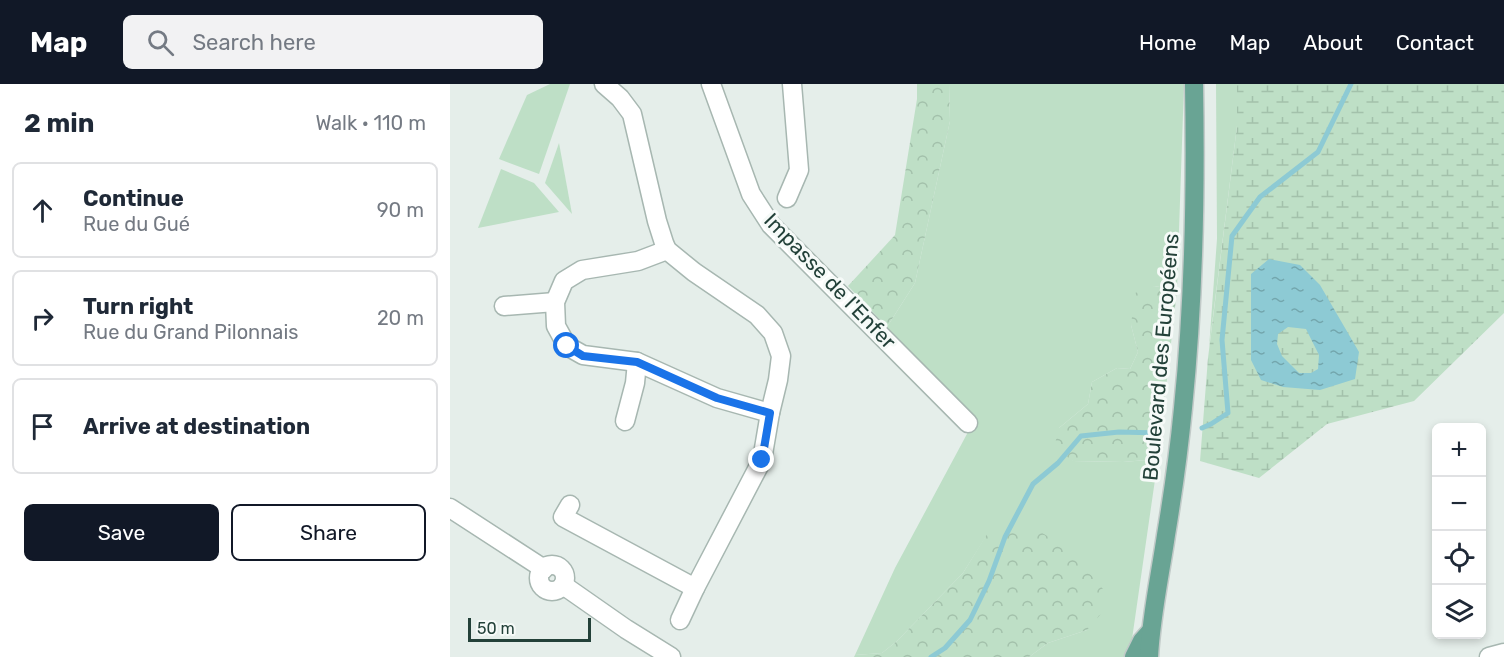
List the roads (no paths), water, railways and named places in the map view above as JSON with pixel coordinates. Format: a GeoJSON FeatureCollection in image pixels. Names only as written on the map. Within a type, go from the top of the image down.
{"type":"FeatureCollection","features":[{"type":"Feature","properties":{"kind":"main road","name":"Boulevard des Européens"},"geometry":{"type":"LineString","coordinates":[[1149,657],[1150,632],[1167,533],[1183,409],[1196,185],[1194,84]]}},
{"type":"Feature","properties":{"kind":"main road"},"geometry":{"type":"LineString","coordinates":[[1134,657],[1142,641],[1150,632]]}},
{"type":"Feature","properties":{"kind":"street"},"geometry":{"type":"LineString","coordinates":[[604,84],[620,98],[632,114],[657,221],[667,250],[694,272],[757,315],[773,333],[781,356],[762,460],[680,620]]}},
{"type":"Feature","properties":{"kind":"street","name":"Impasse de l'Enfer"},"geometry":{"type":"LineString","coordinates":[[711,84],[751,194],[771,225],[968,423]]}},
{"type":"Feature","properties":{"kind":"street"},"geometry":{"type":"LineString","coordinates":[[787,198],[799,170],[792,84]]}},
{"type":"Feature","properties":{"kind":"street"},"geometry":{"type":"LineString","coordinates":[[667,250],[638,261],[582,270],[564,281],[555,302],[556,326],[567,346],[583,356],[637,362],[717,398],[770,413]]}},
{"type":"Feature","properties":{"kind":"street"},"geometry":{"type":"LineString","coordinates":[[504,306],[555,302]]}},
{"type":"Feature","properties":{"kind":"street"},"geometry":{"type":"LineString","coordinates":[[625,421],[635,383],[637,362]]}},
{"type":"Feature","properties":{"kind":"street"},"geometry":{"type":"LineString","coordinates":[[570,505],[563,517],[696,588]]}},
{"type":"Feature","properties":{"kind":"street"},"geometry":{"type":"LineString","coordinates":[[450,508],[544,569],[540,579],[543,586],[550,591],[560,589],[563,585],[671,657]]}},
{"type":"Feature","properties":{"kind":"street"},"geometry":{"type":"LineString","coordinates":[[1489,657],[1504,653]]}},
{"type":"Feature","properties":{"kind":"water"},"geometry":{"type":"Polygon","coordinates":[[[1269,259],[1300,265],[1320,285],[1359,352],[1355,379],[1320,390],[1283,387],[1261,380],[1251,360],[1251,274],[1269,259]],[[1288,327],[1278,334],[1277,344],[1282,356],[1299,373],[1311,373],[1318,369],[1319,355],[1306,329],[1288,327]]]}},
{"type":"Feature","properties":{"kind":"waterway"},"geometry":{"type":"LineString","coordinates":[[1202,428],[1228,413],[1222,340],[1232,236],[1260,197],[1318,152],[1351,84]]}},
{"type":"Feature","properties":{"kind":"waterway"},"geometry":{"type":"LineString","coordinates":[[931,657],[945,648],[970,620],[989,581],[1005,537],[1033,484],[1058,463],[1081,436],[1119,432],[1159,433]]}}]}
